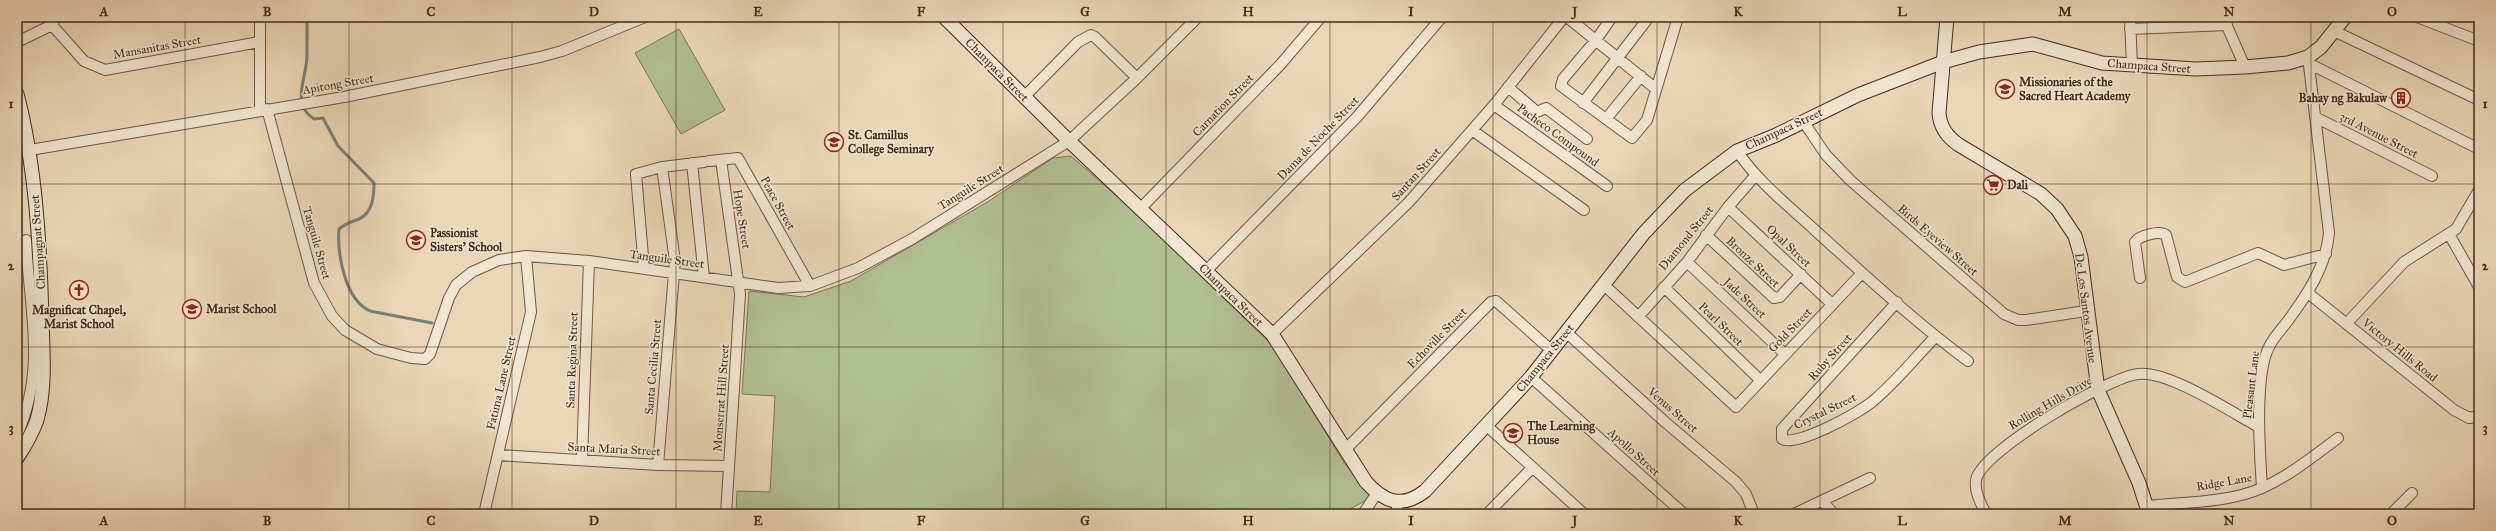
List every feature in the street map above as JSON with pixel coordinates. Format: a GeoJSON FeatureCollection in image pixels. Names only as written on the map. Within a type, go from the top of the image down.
{"type":"FeatureCollection","features":[{"type":"Feature","properties":{"kind":"street"},"geometry":{"type":"LineString","coordinates":[[260,17],[259,42],[264,110]]}},
{"type":"Feature","properties":{"kind":"street","name":"Apitong Street"},"geometry":{"type":"LineString","coordinates":[[30,150],[304,103],[540,57],[562,51],[645,17]]}},
{"type":"Feature","properties":{"kind":"street","name":"Champaca Street"},"geometry":{"type":"LineString","coordinates":[[944,17],[1069,141],[1272,334],[1366,482],[1377,493],[1397,508],[1413,500],[1425,491],[1487,426],[1531,377],[1644,233],[1685,190],[1737,152],[1858,95],[1943,62],[1979,52],[2033,44],[2102,63],[2132,66],[2196,69],[2288,63],[2308,60],[2345,17]]}},
{"type":"Feature","properties":{"kind":"street","name":"Tanguile Street"},"geometry":{"type":"LineString","coordinates":[[264,110],[314,283],[332,316],[345,330],[360,341],[377,349],[411,358],[425,359],[430,354],[449,298],[456,286],[472,272],[499,260],[526,256],[589,261],[674,272],[704,274],[739,283],[778,288],[810,286],[858,268],[912,239],[1069,141],[1137,78],[1198,17]]}},
{"type":"Feature","properties":{"kind":"street","name":"Carnation Street"},"geometry":{"type":"LineString","coordinates":[[1140,209],[1280,65],[1321,17]]}},
{"type":"Feature","properties":{"kind":"street","name":"Dama de Noche Street"},"geometry":{"type":"LineString","coordinates":[[1206,271],[1357,117],[1442,17]]}},
{"type":"Feature","properties":{"kind":"street","name":"Santan Street"},"geometry":{"type":"LineString","coordinates":[[1272,334],[1409,202],[1508,88],[1564,17]]}},
{"type":"Feature","properties":{"kind":"street"},"geometry":{"type":"LineString","coordinates":[[1567,17],[1656,89]]}},
{"type":"Feature","properties":{"kind":"street"},"geometry":{"type":"LineString","coordinates":[[1612,17],[1596,40],[1561,83],[1561,86],[1628,137],[1636,136],[1647,120],[1678,17]]}},
{"type":"Feature","properties":{"kind":"street"},"geometry":{"type":"LineString","coordinates":[[1583,103],[1649,17]]}},
{"type":"Feature","properties":{"kind":"street","name":"De Los Santos Avenue"},"geometry":{"type":"LineString","coordinates":[[1947,17],[1939,113],[1944,130],[1959,145],[2031,186],[2057,209],[2070,227],[2078,246],[2098,390],[2148,510]]}},
{"type":"Feature","properties":{"kind":"street"},"geometry":{"type":"LineString","coordinates":[[2130,17],[2132,66]]}},
{"type":"Feature","properties":{"kind":"street"},"geometry":{"type":"LineString","coordinates":[[2417,17],[2479,41]]}},
{"type":"Feature","properties":{"kind":"street"},"geometry":{"type":"LineString","coordinates":[[17,42],[54,21]]}},
{"type":"Feature","properties":{"kind":"street","name":"Mansanitas Street"},"geometry":{"type":"LineString","coordinates":[[54,21],[84,61],[105,70],[259,42]]}},
{"type":"Feature","properties":{"kind":"street"},"geometry":{"type":"LineString","coordinates":[[2130,29],[2170,22],[2225,21],[2245,67]]}},
{"type":"Feature","properties":{"kind":"street"},"geometry":{"type":"LineString","coordinates":[[2334,31],[2479,100]]}},
{"type":"Feature","properties":{"kind":"street"},"geometry":{"type":"LineString","coordinates":[[1024,97],[1078,42],[1091,35],[1095,36],[1137,78]]}},
{"type":"Feature","properties":{"kind":"street"},"geometry":{"type":"LineString","coordinates":[[2308,60],[2328,233],[2326,254],[2308,293]]}},
{"type":"Feature","properties":{"kind":"street"},"geometry":{"type":"LineString","coordinates":[[2308,60],[2479,149]]}},
{"type":"Feature","properties":{"kind":"street"},"geometry":{"type":"LineString","coordinates":[[1606,119],[1641,76]]}},
{"type":"Feature","properties":{"kind":"street"},"geometry":{"type":"LineString","coordinates":[[1508,88],[1538,112],[1544,108],[1548,109],[1587,139]]}},
{"type":"Feature","properties":{"kind":"street","name":"Champagnat Street"},"geometry":{"type":"LineString","coordinates":[[17,94],[30,150],[27,238],[42,390],[35,425],[17,458]]}},
{"type":"Feature","properties":{"kind":"street","name":"Pacheco Compound"},"geometry":{"type":"LineString","coordinates":[[1494,104],[1607,186]]}},
{"type":"Feature","properties":{"kind":"street","name":"3rd Avenue Street"},"geometry":{"type":"LineString","coordinates":[[2315,117],[2432,176]]}},
{"type":"Feature","properties":{"kind":"street","name":"Birds Eyeview Street"},"geometry":{"type":"LineString","coordinates":[[1803,121],[1826,155],[1850,180],[2004,314],[2018,320],[2026,320],[2086,311]]}},
{"type":"Feature","properties":{"kind":"street"},"geometry":{"type":"LineString","coordinates":[[1472,130],[1584,210]]}},
{"type":"Feature","properties":{"kind":"street"},"geometry":{"type":"LineString","coordinates":[[1737,152],[1756,176],[1862,273],[1935,337],[1968,361]]}},
{"type":"Feature","properties":{"kind":"street","name":"Peace Street"},"geometry":{"type":"LineString","coordinates":[[644,268],[636,174],[640,171],[662,167],[737,157],[742,162],[810,286]]}},
{"type":"Feature","properties":{"kind":"street","name":"Hope Street"},"geometry":{"type":"LineString","coordinates":[[721,160],[739,283]]}},
{"type":"Feature","properties":{"kind":"street"},"geometry":{"type":"LineString","coordinates":[[692,163],[704,274]]}},
{"type":"Feature","properties":{"kind":"street","name":"Santa Cecilia Street"},"geometry":{"type":"LineString","coordinates":[[658,465],[675,261],[662,167]]}},
{"type":"Feature","properties":{"kind":"street","name":"Diamond Street"},"geometry":{"type":"LineString","coordinates":[[1638,317],[1687,262],[1728,206],[1756,176]]}},
{"type":"Feature","properties":{"kind":"street"},"geometry":{"type":"LineString","coordinates":[[2346,323],[2404,262],[2456,229],[2479,190]]}},
{"type":"Feature","properties":{"kind":"street","name":"Opal Street"},"geometry":{"type":"LineString","coordinates":[[1728,206],[1832,304]]}},
{"type":"Feature","properties":{"kind":"street"},"geometry":{"type":"LineString","coordinates":[[2140,278],[2135,242],[2138,238],[2160,233],[2166,235],[2177,277],[2185,282],[2258,253],[2284,265],[2326,254]]}},
{"type":"Feature","properties":{"kind":"street"},"geometry":{"type":"LineString","coordinates":[[2450,234],[2479,287]]}},
{"type":"Feature","properties":{"kind":"street","name":"Bronze Street"},"geometry":{"type":"LineString","coordinates":[[1706,235],[1774,298],[1780,297],[1801,274]]}},
{"type":"Feature","properties":{"kind":"street"},"geometry":{"type":"LineString","coordinates":[[17,435],[24,419],[35,368],[36,341],[27,238]]}},
{"type":"Feature","properties":{"kind":"street","name":"Fatima Lane Street"},"geometry":{"type":"LineString","coordinates":[[484,514],[530,312],[526,256]]}},
{"type":"Feature","properties":{"kind":"street","name":"Santa Regina Street"},"geometry":{"type":"LineString","coordinates":[[582,460],[589,261]]}},
{"type":"Feature","properties":{"kind":"street","name":"Jade Street"},"geometry":{"type":"LineString","coordinates":[[1687,262],[1785,354]]}},
{"type":"Feature","properties":{"kind":"street","name":"Gold Street"},"geometry":{"type":"LineString","coordinates":[[1638,317],[1733,406],[1738,406],[1760,380],[1862,273]]}},
{"type":"Feature","properties":{"kind":"street","name":"Monserrat Hill Street"},"geometry":{"type":"LineString","coordinates":[[726,514],[740,314],[739,283]]}},
{"type":"Feature","properties":{"kind":"street"},"geometry":{"type":"LineString","coordinates":[[1603,284],[1638,317]]}},
{"type":"Feature","properties":{"kind":"street","name":"Pearl Street"},"geometry":{"type":"LineString","coordinates":[[1664,287],[1760,380]]}},
{"type":"Feature","properties":{"kind":"street","name":"Victory Hills Road"},"geometry":{"type":"LineString","coordinates":[[2308,293],[2454,410],[2469,418],[2479,416]]}},
{"type":"Feature","properties":{"kind":"street","name":"Pleasant Lane"},"geometry":{"type":"LineString","coordinates":[[2259,427],[2263,372],[2268,347],[2308,293]]}},
{"type":"Feature","properties":{"kind":"street","name":"Echoville Street"},"geometry":{"type":"LineString","coordinates":[[1345,450],[1491,302],[1496,302],[1552,351]]}},
{"type":"Feature","properties":{"kind":"street","name":"Ruby Street"},"geometry":{"type":"LineString","coordinates":[[1782,429],[1896,302]]}},
{"type":"Feature","properties":{"kind":"street","name":"Venus Street"},"geometry":{"type":"LineString","coordinates":[[1566,332],[1665,422],[1736,482],[1746,494],[1754,514]]}},
{"type":"Feature","properties":{"kind":"street","name":"Crystal Street"},"geometry":{"type":"LineString","coordinates":[[1782,429],[1782,439],[1793,441],[1829,427],[1873,402],[1935,337]]}},
{"type":"Feature","properties":{"kind":"street","name":"Rolling Hills Drive"},"geometry":{"type":"LineString","coordinates":[[1986,514],[1975,488],[1976,478],[1982,467],[2007,443],[2046,418],[2098,390],[2138,374],[2176,381],[2259,427]]}},
{"type":"Feature","properties":{"kind":"street","name":"Apollo Street"},"geometry":{"type":"LineString","coordinates":[[1531,377],[1684,514]]}},
{"type":"Feature","properties":{"kind":"street"},"geometry":{"type":"LineString","coordinates":[[1487,426],[1584,514]]}},
{"type":"Feature","properties":{"kind":"street"},"geometry":{"type":"LineString","coordinates":[[2259,427],[2262,488]]}},
{"type":"Feature","properties":{"kind":"street","name":"Ridge Lane"},"geometry":{"type":"LineString","coordinates":[[2148,510],[2228,497],[2262,488],[2296,468],[2338,438]]}},
{"type":"Feature","properties":{"kind":"street","name":"Santa Maria Street"},"geometry":{"type":"LineString","coordinates":[[498,454],[658,465],[729,466]]}},
{"type":"Feature","properties":{"kind":"street"},"geometry":{"type":"LineString","coordinates":[[1487,514],[1532,468]]}},
{"type":"Feature","properties":{"kind":"street"},"geometry":{"type":"LineString","coordinates":[[1794,514],[1870,478]]}},
{"type":"Feature","properties":{"kind":"street"},"geometry":{"type":"LineString","coordinates":[[1363,514],[1377,493]]}},
{"type":"Feature","properties":{"kind":"street"},"geometry":{"type":"LineString","coordinates":[[2391,514],[2412,493]]}},
{"type":"Feature","properties":{"kind":"street"},"geometry":{"type":"LineString","coordinates":[[1822,501],[1834,514]]}},
{"type":"Feature","properties":{"kind":"green space"},"geometry":{"type":"Polygon","coordinates":[[[679,29],[725,110],[681,134],[635,53],[679,29]]]}},
{"type":"Feature","properties":{"kind":"green space"},"geometry":{"type":"Polygon","coordinates":[[[1071,156],[1135,212],[1271,344],[1345,464],[1370,493],[1365,501],[1340,514],[736,514],[737,491],[770,492],[775,396],[742,394],[749,291],[804,297],[851,281],[989,201],[1053,158],[1071,156]]]}},
{"type":"Feature","properties":{"kind":"waterway"},"geometry":{"type":"LineString","coordinates":[[307,17],[307,57],[301,99],[303,106],[307,113],[314,119],[323,118],[338,146],[374,183],[372,203],[367,213],[359,219],[346,224],[339,229],[339,251],[344,275],[354,297],[361,305],[370,311],[432,323]]}},
{"type":"Feature","properties":{"kind":"place","name":"Missionaries of the Sacred Heart Academy"},"geometry":{"type":"Point","coordinates":[2005,89]}},
{"type":"Feature","properties":{"kind":"place","name":"Bahay ng Bakulaw"},"geometry":{"type":"Point","coordinates":[2401,98]}},
{"type":"Feature","properties":{"kind":"place","name":"St. Camillus College Seminary"},"geometry":{"type":"Point","coordinates":[834,142]}},
{"type":"Feature","properties":{"kind":"place","name":"Dali"},"geometry":{"type":"Point","coordinates":[1993,185]}},
{"type":"Feature","properties":{"kind":"place","name":"Passionist Sisters' School"},"geometry":{"type":"Point","coordinates":[416,240]}},
{"type":"Feature","properties":{"kind":"place","name":"Magnificat Chapel, Marist School"},"geometry":{"type":"Point","coordinates":[79,290]}},
{"type":"Feature","properties":{"kind":"place","name":"Marist School"},"geometry":{"type":"Point","coordinates":[192,309]}},
{"type":"Feature","properties":{"kind":"place","name":"The Learning House"},"geometry":{"type":"Point","coordinates":[1513,433]}}]}
